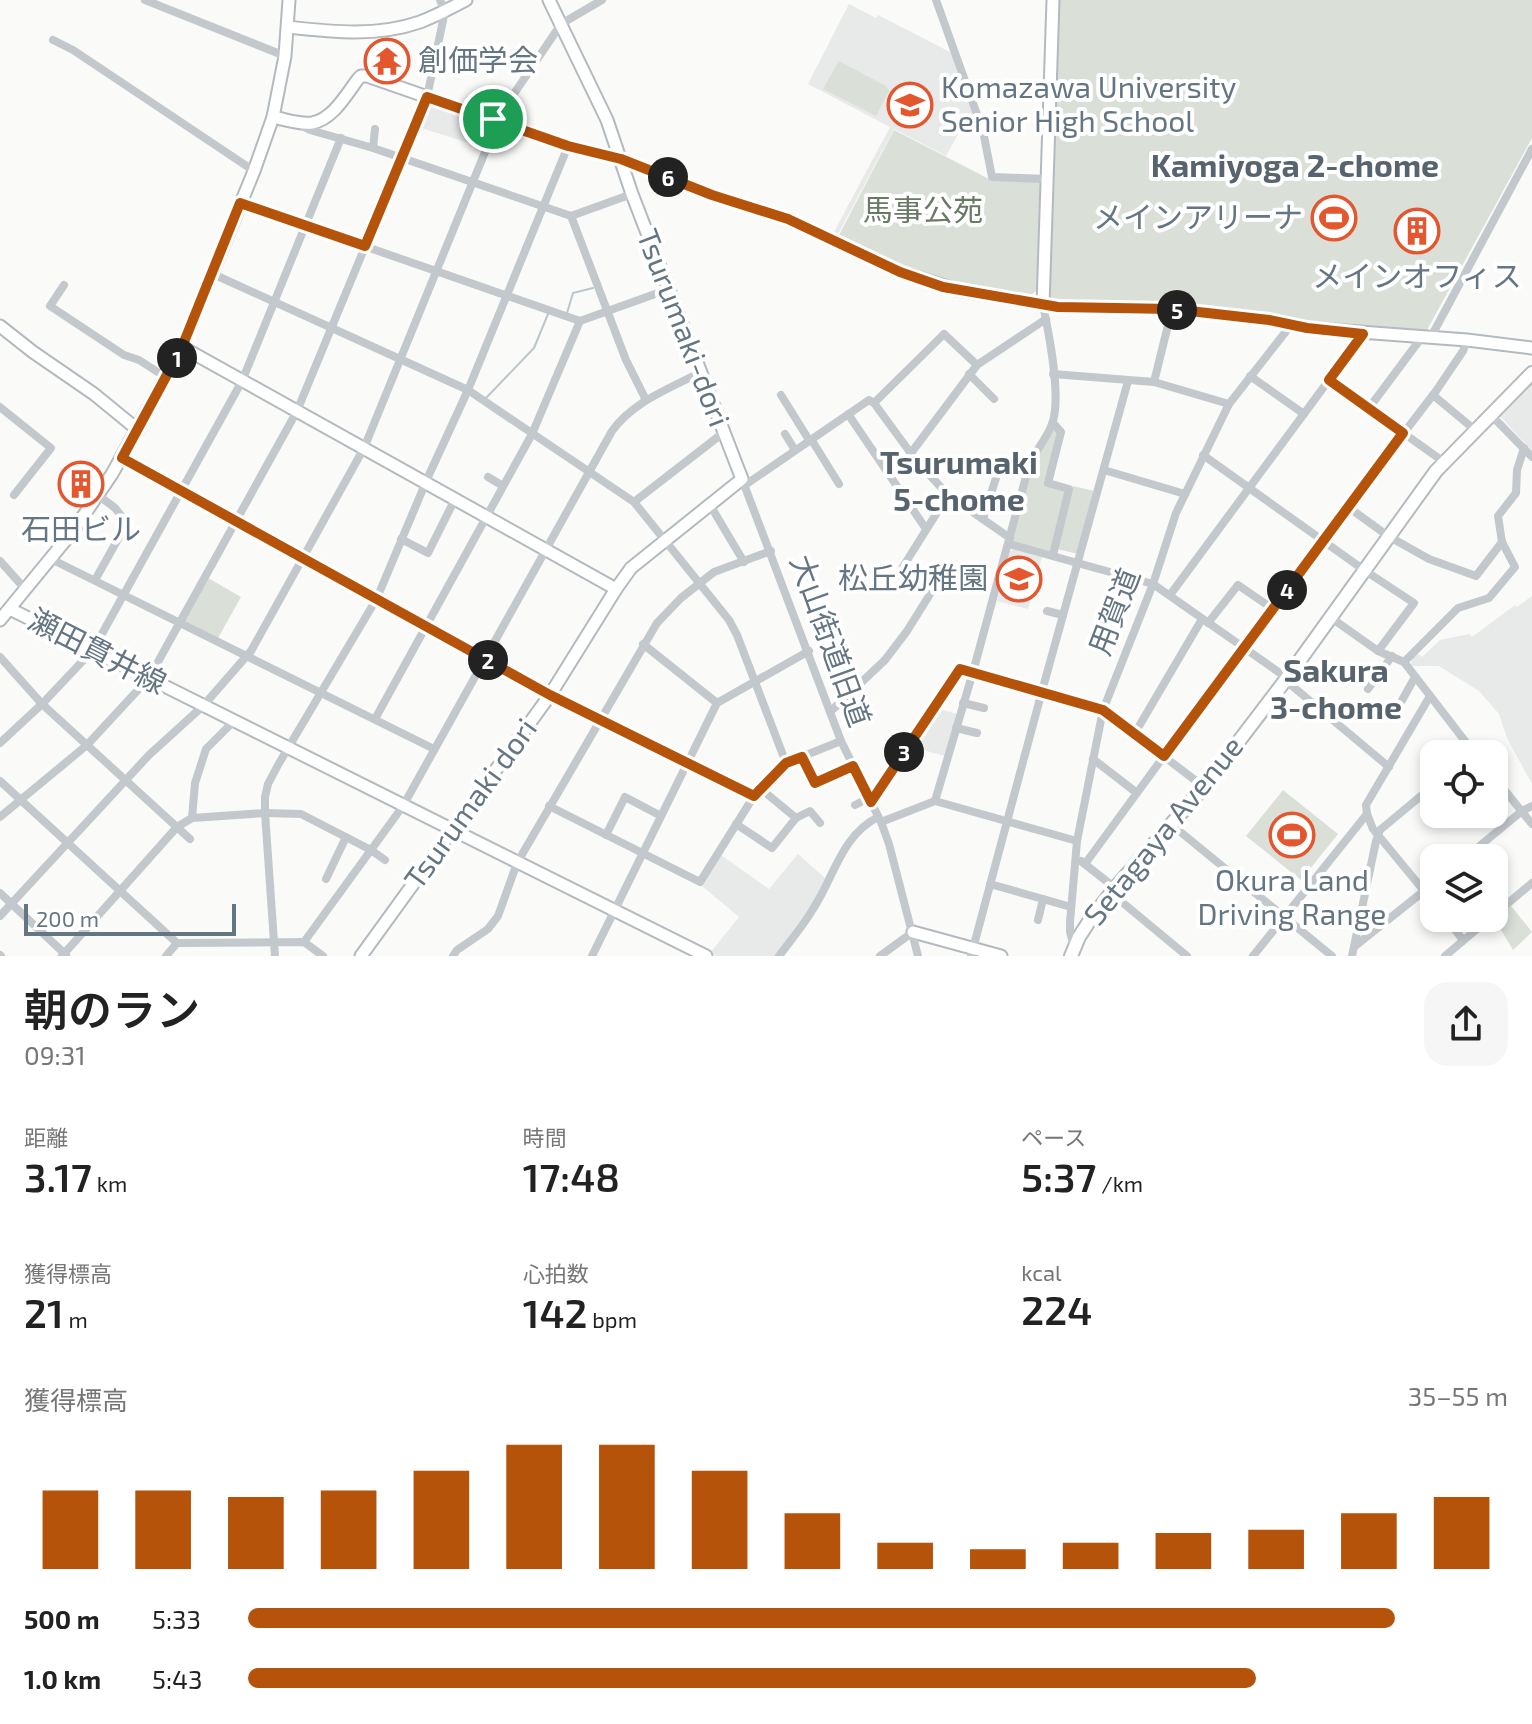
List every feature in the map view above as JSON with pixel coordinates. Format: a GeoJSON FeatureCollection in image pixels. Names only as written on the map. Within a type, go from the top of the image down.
{"type":"FeatureCollection","features":[{"type":"Feature","properties":{"kind":"main road","name":"Setagaya Avenue"},"geometry":{"type":"LineString","coordinates":[[1073,951],[1085,928],[1113,891],[1204,787],[1287,678],[1444,462],[1532,373]]}},
{"type":"Feature","properties":{"kind":"street"},"geometry":{"type":"LineString","coordinates":[[145,0],[285,56]]}},
{"type":"Feature","properties":{"kind":"street","name":"瀬田貫井線"},"geometry":{"type":"LineString","coordinates":[[289,0],[285,56],[273,117],[182,347],[138,430],[98,495],[10,609],[706,956]]}},
{"type":"Feature","properties":{"kind":"street"},"geometry":{"type":"LineString","coordinates":[[288,27],[369,33],[408,26],[443,6],[466,0]]}},
{"type":"Feature","properties":{"kind":"street","name":"Tsurumaki-dori"},"geometry":{"type":"LineString","coordinates":[[549,0],[607,120],[632,194],[744,482]]}},
{"type":"Feature","properties":{"kind":"street"},"geometry":{"type":"LineString","coordinates":[[0,916],[125,780],[203,706],[247,656],[364,448],[501,113],[561,24],[602,0]]}},
{"type":"Feature","properties":{"kind":"street"},"geometry":{"type":"LineString","coordinates":[[936,0],[983,131],[992,177],[1047,179]]}},
{"type":"Feature","properties":{"kind":"street"},"geometry":{"type":"LineString","coordinates":[[935,801],[1030,462],[1053,423],[1056,398],[1043,305],[1053,0]]}},
{"type":"Feature","properties":{"kind":"street"},"geometry":{"type":"LineString","coordinates":[[0,817],[87,745],[149,678],[297,411],[427,97],[443,6]]}},
{"type":"Feature","properties":{"kind":"street"},"geometry":{"type":"LineString","coordinates":[[53,40],[73,50],[254,171]]}},
{"type":"Feature","properties":{"kind":"street"},"geometry":{"type":"LineString","coordinates":[[273,117],[304,123],[316,121],[334,110],[361,76],[393,84],[568,146],[621,159],[712,195],[788,219],[900,272],[957,290],[1043,305],[1091,309],[1172,309],[1363,334],[1467,340],[1532,348]]}},
{"type":"Feature","properties":{"kind":"street"},"geometry":{"type":"LineString","coordinates":[[304,123],[304,127],[571,216],[632,194]]}},
{"type":"Feature","properties":{"kind":"street"},"geometry":{"type":"LineString","coordinates":[[373,148],[375,129]]}},
{"type":"Feature","properties":{"kind":"street"},"geometry":{"type":"LineString","coordinates":[[0,743],[93,650],[242,381],[341,138]]}},
{"type":"Feature","properties":{"kind":"street"},"geometry":{"type":"LineString","coordinates":[[275,956],[265,813],[268,784],[377,598],[468,390],[568,146]]}},
{"type":"Feature","properties":{"kind":"street"},"geometry":{"type":"LineString","coordinates":[[1369,408],[1426,337],[1532,149]]}},
{"type":"Feature","properties":{"kind":"street"},"geometry":{"type":"LineString","coordinates":[[240,203],[580,321],[669,289]]}},
{"type":"Feature","properties":{"kind":"street"},"geometry":{"type":"LineString","coordinates":[[571,216],[626,360],[646,400]]}},
{"type":"Feature","properties":{"kind":"street"},"geometry":{"type":"LineString","coordinates":[[213,274],[468,390],[634,502],[729,620],[786,763]]}},
{"type":"Feature","properties":{"kind":"street"},"geometry":{"type":"LineString","coordinates":[[64,285],[50,306],[124,355],[139,360],[167,378]]}},
{"type":"Feature","properties":{"kind":"street"},"geometry":{"type":"LineString","coordinates":[[1154,382],[1172,309]]}},
{"type":"Feature","properties":{"kind":"street"},"geometry":{"type":"LineString","coordinates":[[911,453],[977,365],[1046,319]]}},
{"type":"Feature","properties":{"kind":"street"},"geometry":{"type":"LineString","coordinates":[[375,719],[532,434],[580,321]]}},
{"type":"Feature","properties":{"kind":"street","name":"用賀道"},"geometry":{"type":"LineString","coordinates":[[1073,951],[1070,932],[1075,857],[1103,710],[1153,584],[1176,513],[1203,455],[1229,404],[1291,325]]}},
{"type":"Feature","properties":{"kind":"street"},"geometry":{"type":"LineString","coordinates":[[0,326],[138,430]]}},
{"type":"Feature","properties":{"kind":"street"},"geometry":{"type":"LineString","coordinates":[[874,403],[944,334],[977,365]]}},
{"type":"Feature","properties":{"kind":"street"},"geometry":{"type":"LineString","coordinates":[[1170,595],[1363,334]]}},
{"type":"Feature","properties":{"kind":"street"},"geometry":{"type":"LineString","coordinates":[[1085,864],[1433,395],[1467,340]]}},
{"type":"Feature","properties":{"kind":"street"},"geometry":{"type":"LineString","coordinates":[[182,347],[616,589]]}},
{"type":"Feature","properties":{"kind":"street"},"geometry":{"type":"LineString","coordinates":[[304,942],[403,806],[612,431],[632,408],[701,372]]}},
{"type":"Feature","properties":{"kind":"street"},"geometry":{"type":"LineString","coordinates":[[969,374],[994,399]]}},
{"type":"Feature","properties":{"kind":"street"},"geometry":{"type":"LineString","coordinates":[[1053,374],[1154,382],[1229,404]]}},
{"type":"Feature","properties":{"kind":"street"},"geometry":{"type":"LineString","coordinates":[[1250,376],[1304,414]]}},
{"type":"Feature","properties":{"kind":"street"},"geometry":{"type":"LineString","coordinates":[[1329,380],[1444,462]]}},
{"type":"Feature","properties":{"kind":"street"},"geometry":{"type":"LineString","coordinates":[[972,952],[1128,381]]}},
{"type":"Feature","properties":{"kind":"street"},"geometry":{"type":"LineString","coordinates":[[781,395],[839,484]]}},
{"type":"Feature","properties":{"kind":"street"},"geometry":{"type":"LineString","coordinates":[[1433,395],[1475,430]]}},
{"type":"Feature","properties":{"kind":"street"},"geometry":{"type":"LineString","coordinates":[[744,482],[869,400],[948,495],[1009,541],[1153,584],[1287,678],[1291,685],[1389,767]]}},
{"type":"Feature","properties":{"kind":"street"},"geometry":{"type":"LineString","coordinates":[[0,407],[51,448],[14,495]]}},
{"type":"Feature","properties":{"kind":"street"},"geometry":{"type":"LineString","coordinates":[[848,414],[926,529]]}},
{"type":"Feature","properties":{"kind":"street"},"geometry":{"type":"LineString","coordinates":[[1491,415],[1532,457]]}},
{"type":"Feature","properties":{"kind":"street"},"geometry":{"type":"LineString","coordinates":[[1053,423],[1061,432],[1048,483],[1069,489],[1053,555]]}},
{"type":"Feature","properties":{"kind":"street"},"geometry":{"type":"LineString","coordinates":[[634,502],[723,433]]}},
{"type":"Feature","properties":{"kind":"street"},"geometry":{"type":"LineString","coordinates":[[785,434],[795,450]]}},
{"type":"Feature","properties":{"kind":"street"},"geometry":{"type":"LineString","coordinates":[[1404,662],[1458,608],[1489,598],[1515,567],[1502,542],[1498,516],[1516,493],[1517,470],[1524,448]]}},
{"type":"Feature","properties":{"kind":"street"},"geometry":{"type":"LineString","coordinates":[[1203,455],[1414,603],[1378,651]]}},
{"type":"Feature","properties":{"kind":"street"},"geometry":{"type":"LineString","coordinates":[[122,458],[550,695],[754,796]]}},
{"type":"Feature","properties":{"kind":"street"},"geometry":{"type":"LineString","coordinates":[[983,519],[1002,459],[1030,462]]}},
{"type":"Feature","properties":{"kind":"street"},"geometry":{"type":"LineString","coordinates":[[1104,470],[1185,494]]}},
{"type":"Feature","properties":{"kind":"street"},"geometry":{"type":"LineString","coordinates":[[488,477],[503,486]]}},
{"type":"Feature","properties":{"kind":"street","name":"Tsurumaki dori"},"geometry":{"type":"LineString","coordinates":[[361,956],[550,695],[631,568],[744,482]]}},
{"type":"Feature","properties":{"kind":"street","name":"大山街道旧道"},"geometry":{"type":"LineString","coordinates":[[744,482],[841,741],[889,844],[918,956]]}},
{"type":"Feature","properties":{"kind":"street"},"geometry":{"type":"LineString","coordinates":[[95,580],[127,523],[115,508],[98,495]]}},
{"type":"Feature","properties":{"kind":"street"},"geometry":{"type":"LineString","coordinates":[[830,712],[885,660],[932,591],[901,570],[948,495]]}},
{"type":"Feature","properties":{"kind":"street"},"geometry":{"type":"LineString","coordinates":[[401,539],[428,553],[455,499]]}},
{"type":"Feature","properties":{"kind":"street"},"geometry":{"type":"LineString","coordinates":[[710,505],[744,562]]}},
{"type":"Feature","properties":{"kind":"street"},"geometry":{"type":"LineString","coordinates":[[1348,507],[1388,536],[1429,559],[1476,576],[1502,542]]}},
{"type":"Feature","properties":{"kind":"street"},"geometry":{"type":"LineString","coordinates":[[453,956],[488,929],[498,916],[517,863],[657,623],[681,598],[714,572],[771,551]]}},
{"type":"Feature","properties":{"kind":"street"},"geometry":{"type":"LineString","coordinates":[[51,559],[434,749]]}},
{"type":"Feature","properties":{"kind":"street"},"geometry":{"type":"LineString","coordinates":[[0,561],[26,590]]}},
{"type":"Feature","properties":{"kind":"street"},"geometry":{"type":"LineString","coordinates":[[1135,733],[1205,621],[1238,585],[1273,609]]}},
{"type":"Feature","properties":{"kind":"street"},"geometry":{"type":"LineString","coordinates":[[0,620],[10,609]]}},
{"type":"Feature","properties":{"kind":"street"},"geometry":{"type":"LineString","coordinates":[[1047,611],[1063,615]]}},
{"type":"Feature","properties":{"kind":"street"},"geometry":{"type":"LineString","coordinates":[[1330,617],[1378,651],[1404,662],[1463,740]]}},
{"type":"Feature","properties":{"kind":"street"},"geometry":{"type":"LineString","coordinates":[[643,644],[717,703]]}},
{"type":"Feature","properties":{"kind":"street"},"geometry":{"type":"LineString","coordinates":[[592,956],[717,703],[809,651]]}},
{"type":"Feature","properties":{"kind":"street"},"geometry":{"type":"LineString","coordinates":[[1368,689],[1392,656]]}},
{"type":"Feature","properties":{"kind":"street"},"geometry":{"type":"LineString","coordinates":[[0,657],[42,704],[190,839]]}},
{"type":"Feature","properties":{"kind":"street"},"geometry":{"type":"LineString","coordinates":[[855,805],[870,800],[960,669],[1103,710],[1204,787]]}},
{"type":"Feature","properties":{"kind":"street"},"geometry":{"type":"LineString","coordinates":[[1396,711],[1415,677]]}},
{"type":"Feature","properties":{"kind":"street"},"geometry":{"type":"LineString","coordinates":[[1420,886],[1371,826],[1366,805],[1430,696]]}},
{"type":"Feature","properties":{"kind":"street"},"geometry":{"type":"LineString","coordinates":[[963,703],[984,708]]}},
{"type":"Feature","properties":{"kind":"street"},"geometry":{"type":"LineString","coordinates":[[192,818],[195,783],[206,749],[234,721]]}},
{"type":"Feature","properties":{"kind":"street"},"geometry":{"type":"LineString","coordinates":[[956,728],[977,733]]}},
{"type":"Feature","properties":{"kind":"street"},"geometry":{"type":"LineString","coordinates":[[549,806],[700,882],[754,796],[786,763],[841,741]]}},
{"type":"Feature","properties":{"kind":"street"},"geometry":{"type":"LineString","coordinates":[[802,757],[815,783],[853,766]]}},
{"type":"Feature","properties":{"kind":"street"},"geometry":{"type":"LineString","coordinates":[[1093,759],[1137,793]]}},
{"type":"Feature","properties":{"kind":"street"},"geometry":{"type":"LineString","coordinates":[[0,781],[177,943],[304,942],[323,956]]}},
{"type":"Feature","properties":{"kind":"street"},"geometry":{"type":"LineString","coordinates":[[761,789],[796,818]]}},
{"type":"Feature","properties":{"kind":"street"},"geometry":{"type":"LineString","coordinates":[[1508,794],[1532,824]]}},
{"type":"Feature","properties":{"kind":"street"},"geometry":{"type":"LineString","coordinates":[[606,835],[625,797],[661,816]]}},
{"type":"Feature","properties":{"kind":"street"},"geometry":{"type":"LineString","coordinates":[[1354,951],[1377,835],[1420,797]]}},
{"type":"Feature","properties":{"kind":"street"},"geometry":{"type":"LineString","coordinates":[[779,956],[815,907],[832,869],[865,824],[935,801],[1077,841]]}},
{"type":"Feature","properties":{"kind":"street"},"geometry":{"type":"LineString","coordinates":[[1482,844],[1532,806]]}},
{"type":"Feature","properties":{"kind":"street"},"geometry":{"type":"LineString","coordinates":[[736,824],[772,848],[796,818],[810,811],[820,823]]}},
{"type":"Feature","properties":{"kind":"street"},"geometry":{"type":"LineString","coordinates":[[0,893],[64,955],[177,827],[192,818],[301,814],[385,860]]}},
{"type":"Feature","properties":{"kind":"street"},"geometry":{"type":"LineString","coordinates":[[1253,956],[1367,814]]}},
{"type":"Feature","properties":{"kind":"street"},"geometry":{"type":"LineString","coordinates":[[1172,825],[1332,956]]}},
{"type":"Feature","properties":{"kind":"street"},"geometry":{"type":"LineString","coordinates":[[326,879],[346,837]]}},
{"type":"Feature","properties":{"kind":"street"},"geometry":{"type":"LineString","coordinates":[[1075,857],[1187,956]]}},
{"type":"Feature","properties":{"kind":"street"},"geometry":{"type":"LineString","coordinates":[[1508,903],[1532,883]]}},
{"type":"Feature","properties":{"kind":"street"},"geometry":{"type":"LineString","coordinates":[[990,884],[1071,907]]}},
{"type":"Feature","properties":{"kind":"street"},"geometry":{"type":"LineString","coordinates":[[1354,951],[1420,894]]}},
{"type":"Feature","properties":{"kind":"street"},"geometry":{"type":"LineString","coordinates":[[1038,920],[1043,899]]}},
{"type":"Feature","properties":{"kind":"street"},"geometry":{"type":"LineString","coordinates":[[880,956],[913,932],[972,952],[1001,956]]}},
{"type":"Feature","properties":{"kind":"street"},"geometry":{"type":"LineString","coordinates":[[1454,932],[1464,956]]}},
{"type":"Feature","properties":{"kind":"street"},"geometry":{"type":"LineString","coordinates":[[1445,956],[1473,932]]}},
{"type":"Feature","properties":{"kind":"street"},"geometry":{"type":"LineString","coordinates":[[166,956],[177,943]]}},
{"type":"Feature","properties":{"kind":"street"},"geometry":{"type":"LineString","coordinates":[[1171,956],[1178,948]]}},
{"type":"Feature","properties":{"kind":"shaded area","name":"Komazawa University Senior High School"},"geometry":{"type":"Polygon","coordinates":[[[849,4],[876,18],[878,15],[952,53],[978,126],[971,132],[962,127],[946,156],[894,129],[838,234],[834,232],[890,127],[808,84],[849,4]]]}},
{"type":"Feature","properties":{"kind":"shaded area"},"geometry":{"type":"Polygon","coordinates":[[[430,104],[491,124],[482,147],[421,128],[430,104]]]}},
{"type":"Feature","properties":{"kind":"shaded area"},"geometry":{"type":"Polygon","coordinates":[[[1532,383],[1532,451],[1499,415],[1532,383]]]}},
{"type":"Feature","properties":{"kind":"shaded area","name":"松丘幼稚園"},"geometry":{"type":"Polygon","coordinates":[[[1013,549],[1042,557],[1028,609],[997,601],[1013,549]]]}},
{"type":"Feature","properties":{"kind":"shaded area"},"geometry":{"type":"Polygon","coordinates":[[[1532,596],[1532,784],[1507,738],[1499,714],[1479,691],[1439,666],[1411,666],[1412,658],[1417,653],[1422,657],[1440,640],[1469,634],[1472,637],[1532,596]]]}},
{"type":"Feature","properties":{"kind":"shaded area"},"geometry":{"type":"Polygon","coordinates":[[[936,708],[957,714],[945,756],[912,747],[936,708]]]}},
{"type":"Feature","properties":{"kind":"shaded area"},"geometry":{"type":"Polygon","coordinates":[[[798,854],[825,878],[813,903],[775,956],[717,956],[710,953],[739,917],[702,886],[721,855],[769,889],[798,854]]]}},
{"type":"Feature","properties":{"kind":"green space"},"geometry":{"type":"Polygon","coordinates":[[[1059,0],[1532,0],[1532,138],[1427,330],[1311,323],[1266,312],[1174,304],[1054,301],[1049,297],[1059,0]]]}},
{"type":"Feature","properties":{"kind":"green space"},"geometry":{"type":"Polygon","coordinates":[[[839,61],[886,86],[889,91],[876,116],[823,89],[839,61]]]}},
{"type":"Feature","properties":{"kind":"green space","name":"馬事公苑"},"geometry":{"type":"Polygon","coordinates":[[[894,130],[991,180],[1044,182],[1037,290],[1030,296],[940,280],[908,269],[839,235],[894,130]]]}},
{"type":"Feature","properties":{"kind":"green space"},"geometry":{"type":"Polygon","coordinates":[[[1054,427],[1058,433],[1046,483],[1066,491],[1051,552],[1012,542],[1031,464],[1054,427]]]}},
{"type":"Feature","properties":{"kind":"green space"},"geometry":{"type":"Polygon","coordinates":[[[1073,486],[1094,491],[1078,554],[1057,549],[1073,486]]]}},
{"type":"Feature","properties":{"kind":"green space"},"geometry":{"type":"Polygon","coordinates":[[[208,578],[241,597],[218,638],[186,623],[184,619],[208,578]]]}},
{"type":"Feature","properties":{"kind":"green space","name":"Okura Land Driving Range"},"geometry":{"type":"Polygon","coordinates":[[[1283,790],[1338,834],[1301,880],[1246,836],[1283,790]]]}},
{"type":"Feature","properties":{"kind":"green space"},"geometry":{"type":"Polygon","coordinates":[[[1511,906],[1532,932],[1513,950],[1502,932],[1508,932],[1508,908],[1511,906]]]}},
{"type":"Feature","properties":{"kind":"waterway"},"geometry":{"type":"LineString","coordinates":[[567,313],[573,293],[593,288]]}},
{"type":"Feature","properties":{"kind":"waterway"},"geometry":{"type":"LineString","coordinates":[[486,398],[534,348],[548,314]]}},
{"type":"Feature","properties":{"kind":"place","name":"創価学会"},"geometry":{"type":"Point","coordinates":[387,61]}},
{"type":"Feature","properties":{"kind":"place","name":"Komazawa University Senior High School"},"geometry":{"type":"Point","coordinates":[910,105]}},
{"type":"Feature","properties":{"kind":"place","name":"メインアリーナ"},"geometry":{"type":"Point","coordinates":[1334,218]}},
{"type":"Feature","properties":{"kind":"place","name":"メインオフィス"},"geometry":{"type":"Point","coordinates":[1417,231]}},
{"type":"Feature","properties":{"kind":"place","name":"石田ビル"},"geometry":{"type":"Point","coordinates":[81,484]}},
{"type":"Feature","properties":{"kind":"place","name":"松丘幼稚園"},"geometry":{"type":"Point","coordinates":[1019,579]}},
{"type":"Feature","properties":{"kind":"place","name":"Okura Land Driving Range"},"geometry":{"type":"Point","coordinates":[1292,835]}},
{"type":"Feature","properties":{"kind":"district","name":"Kamiyoga 2-chome"},"geometry":{"type":"Point","coordinates":[1295,166]}},
{"type":"Feature","properties":{"kind":"district","name":"Tsurumaki 5-chome"},"geometry":{"type":"Point","coordinates":[959,482]}},
{"type":"Feature","properties":{"kind":"district","name":"Sakura 3-chome"},"geometry":{"type":"Point","coordinates":[1336,690]}},
{"type":"Feature","properties":{"kind":"route"},"geometry":{"type":"LineString","coordinates":[[427,97],[493,119],[568,146],[621,159],[712,195],[788,219],[874,261],[943,287],[1058,307],[1172,309],[1363,334],[1329,380],[1403,433],[1164,756],[1103,710],[960,669],[871,802],[853,766],[815,783],[802,757],[786,763],[754,796],[550,695],[122,458],[182,347],[240,203],[365,246],[427,97]]}}]}
